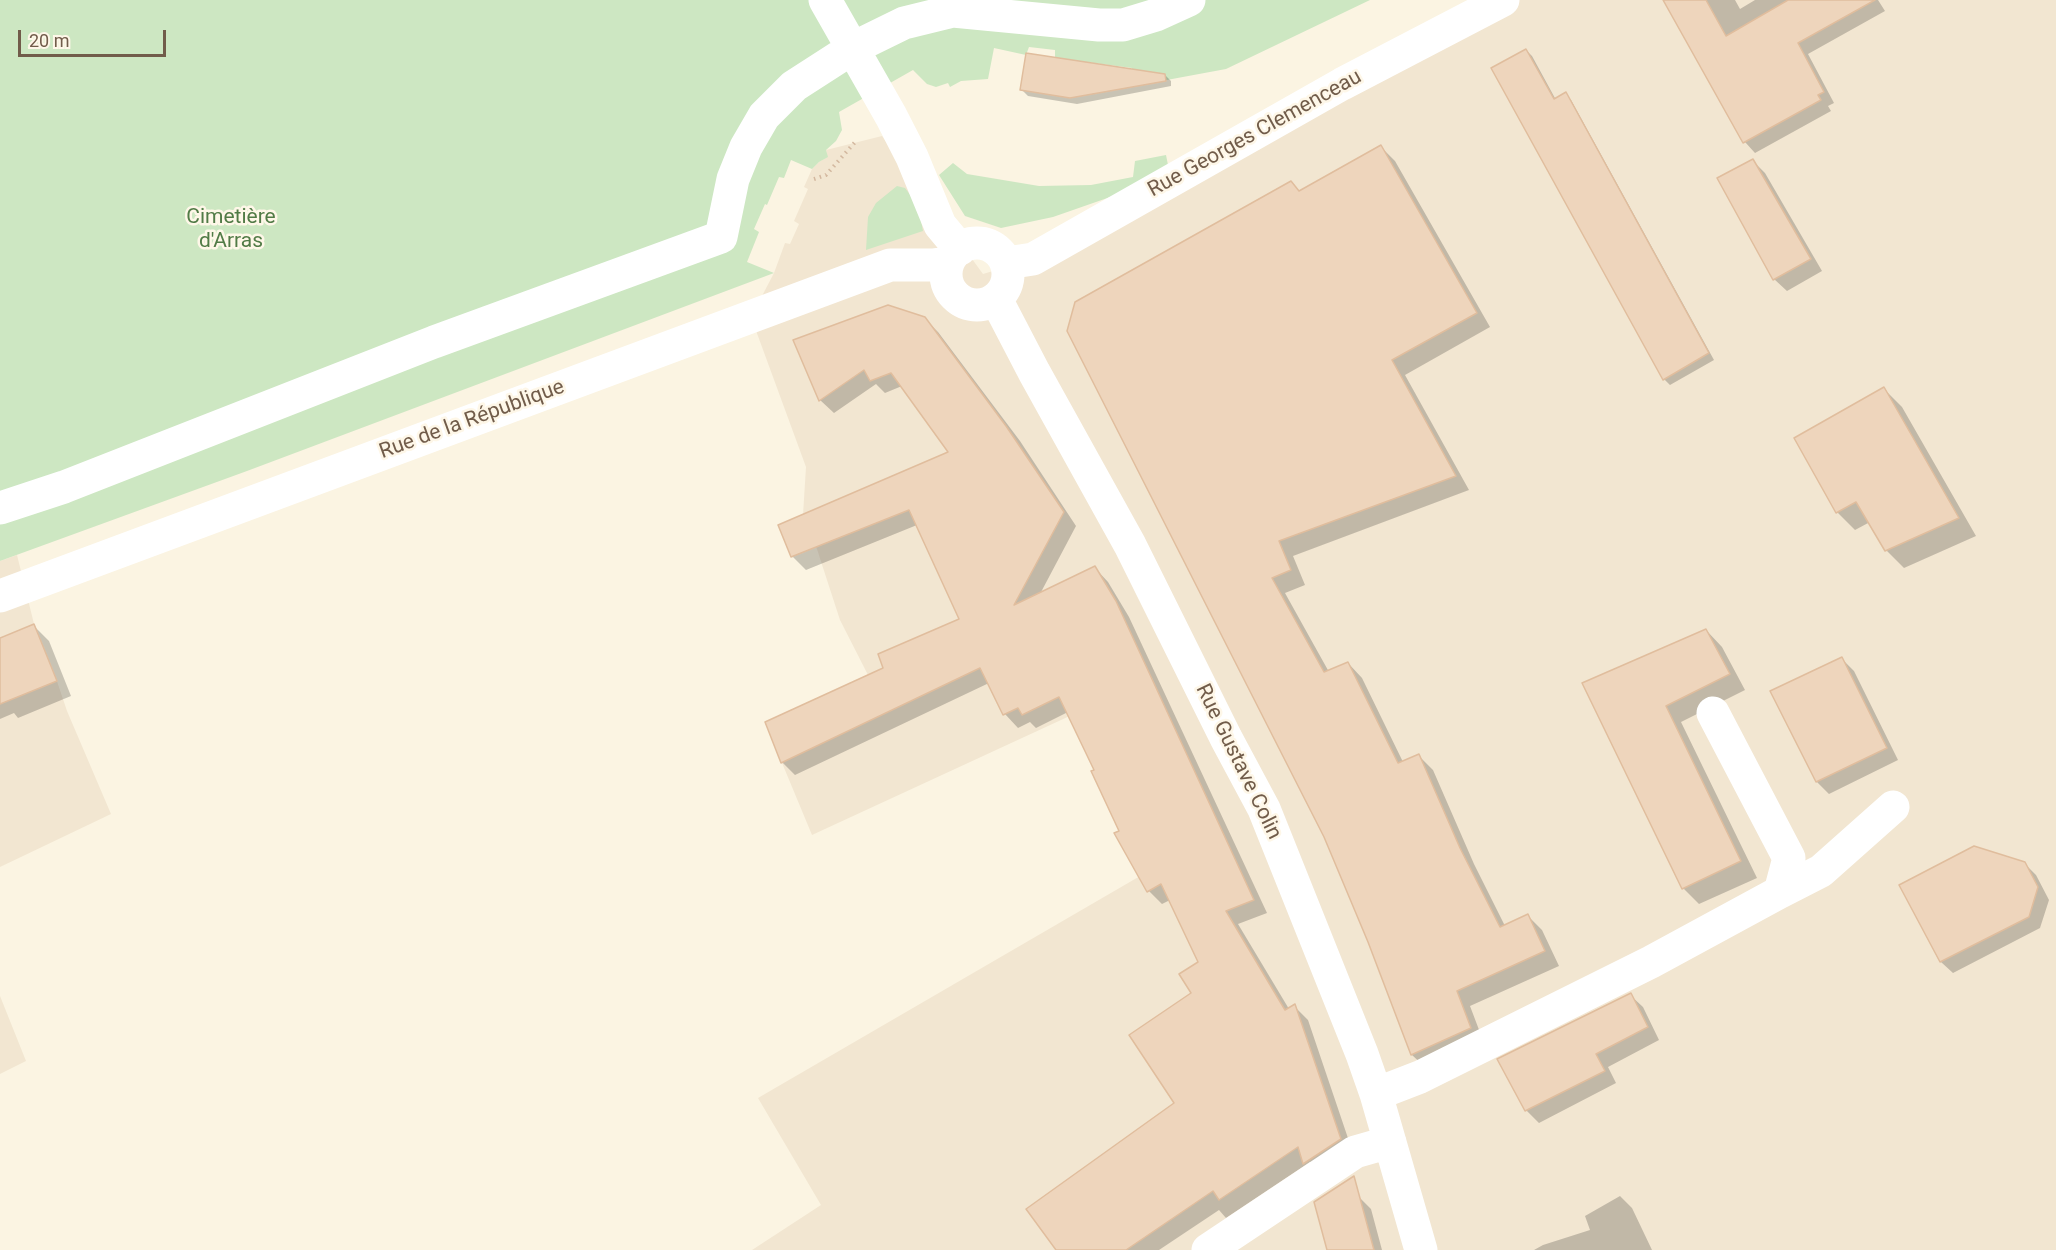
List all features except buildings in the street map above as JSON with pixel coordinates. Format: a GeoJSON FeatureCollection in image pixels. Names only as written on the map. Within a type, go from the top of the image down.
{"type":"FeatureCollection","features":[{"type":"Feature","properties":{"kind":"street"},"geometry":{"type":"LineString","coordinates":[[825,0],[912,157],[954,256],[947,281],[953,294],[963,302],[975,306],[988,304],[1005,290],[1009,273],[1007,263],[1000,253],[987,244],[973,244],[954,256]]}},
{"type":"Feature","properties":{"kind":"street"},"geometry":{"type":"LineString","coordinates":[[0,508],[64,487],[434,342],[721,237],[733,178],[746,147],[764,116],[794,86],[853,48],[904,23],[953,10],[1099,25],[1123,25],[1156,15],[1189,0]]}},
{"type":"Feature","properties":{"kind":"street","name":"Rue Georges Clemenceau"},"geometry":{"type":"LineString","coordinates":[[1007,263],[1033,259],[1342,84],[1503,0]]}},
{"type":"Feature","properties":{"kind":"street","name":"Rue de la République"},"geometry":{"type":"LineString","coordinates":[[0,596],[890,265],[932,265],[954,256]]}},
{"type":"Feature","properties":{"kind":"street","name":"Rue Gustave Colin"},"geometry":{"type":"LineString","coordinates":[[996,299],[1130,545],[1264,809],[1348,1014],[1376,1094],[1421,1250]]}},
{"type":"Feature","properties":{"kind":"street"},"geometry":{"type":"LineString","coordinates":[[1713,713],[1789,858],[1780,892]]}},
{"type":"Feature","properties":{"kind":"street"},"geometry":{"type":"LineString","coordinates":[[1376,1094],[1420,1077],[1652,962],[1821,871],[1893,807]]}},
{"type":"Feature","properties":{"kind":"street"},"geometry":{"type":"LineString","coordinates":[[1208,1250],[1355,1152],[1390,1142]]}},
{"type":"Feature","properties":{"kind":"path"},"geometry":{"type":"LineString","coordinates":[[814,179],[826,175],[863,133],[891,116]]}},
{"type":"Feature","properties":{"kind":"shaded area"},"geometry":{"type":"Polygon","coordinates":[[[1503,0],[2056,0],[2056,1250],[752,1250],[821,1205],[758,1098],[1147,872],[1123,833],[1116,837],[1114,833],[1118,831],[1176,732],[1152,678],[812,835],[765,722],[868,675],[840,620],[814,540],[803,515],[806,467],[751,317],[774,273],[785,243],[790,244],[799,224],[794,221],[808,189],[804,187],[812,169],[827,157],[826,150],[882,136],[983,274],[1033,259],[1503,0]]]}},
{"type":"Feature","properties":{"kind":"shaded area"},"geometry":{"type":"Polygon","coordinates":[[[17,555],[34,624],[67,711],[111,814],[0,867],[0,561],[17,555]]]}},
{"type":"Feature","properties":{"kind":"shaded area"},"geometry":{"type":"Polygon","coordinates":[[[0,996],[26,1061],[0,1074],[0,996]]]}},
{"type":"Feature","properties":{"kind":"green space","name":"Cimetière d'Arras"},"geometry":{"type":"Polygon","coordinates":[[[0,0],[1370,0],[1226,69],[1129,87],[1132,68],[1055,58],[1055,50],[1029,47],[1026,55],[994,48],[988,79],[961,81],[950,87],[948,83],[936,87],[927,84],[913,70],[839,112],[842,130],[836,141],[826,150],[828,157],[812,169],[791,160],[784,178],[779,177],[754,229],[759,232],[747,262],[774,273],[0,561],[0,0]]]}},
{"type":"Feature","properties":{"kind":"green space"},"geometry":{"type":"Polygon","coordinates":[[[1166,155],[1168,165],[1116,195],[1053,217],[1001,228],[965,216],[939,175],[953,163],[967,174],[1039,186],[1091,185],[1133,177],[1135,161],[1166,155]]]}},
{"type":"Feature","properties":{"kind":"green space"},"geometry":{"type":"Polygon","coordinates":[[[897,186],[905,188],[918,205],[923,231],[866,250],[868,217],[876,203],[897,186]]]}}]}
